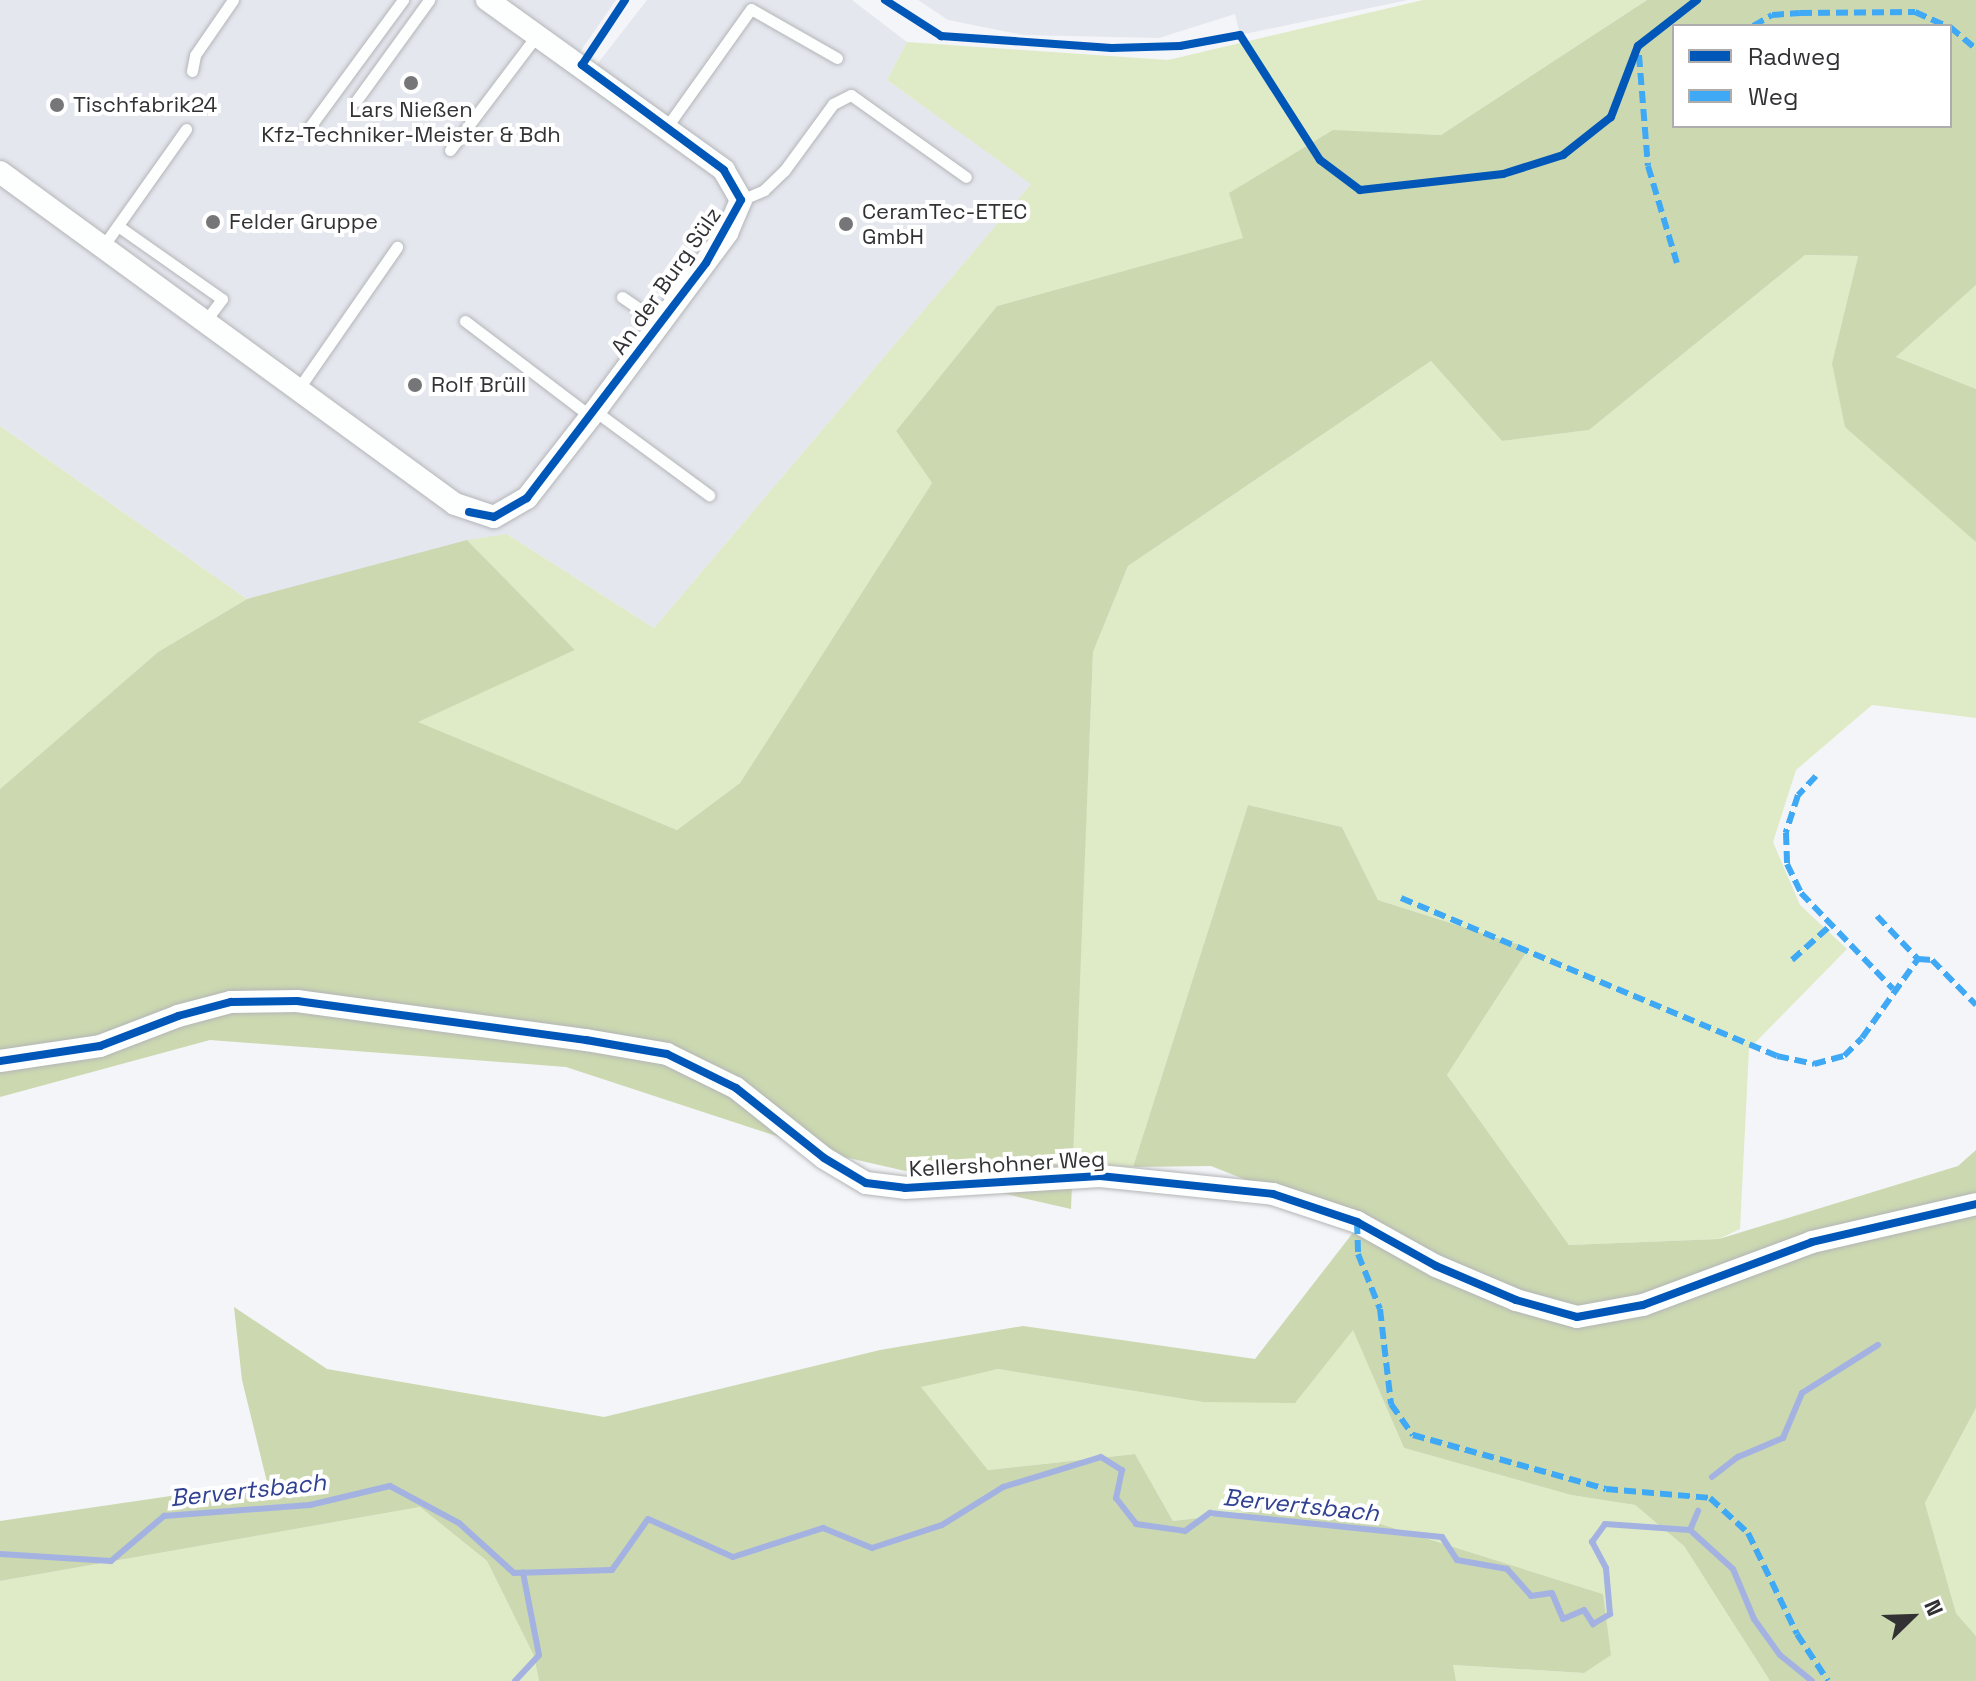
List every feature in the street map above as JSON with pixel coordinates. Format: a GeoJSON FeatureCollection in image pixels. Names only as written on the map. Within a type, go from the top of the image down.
{"type":"FeatureCollection","features":[{"type":"Feature","properties":{"kind":"street","name":"An der Burg Sülz"},"geometry":{"type":"LineString","coordinates":[[0,172],[455,504],[494,517],[527,498],[593,414],[727,233],[741,200],[724,170],[487,0]]}},
{"type":"Feature","properties":{"kind":"street","name":"Kellershohner Weg"},"geometry":{"type":"LineString","coordinates":[[0,1061],[100,1046],[178,1016],[231,1002],[297,1001],[586,1040],[667,1054],[736,1088],[824,1158],[866,1183],[905,1188],[1100,1176],[1273,1194],[1357,1222],[1436,1266],[1516,1300],[1577,1317],[1643,1305],[1812,1242],[1976,1204]]}},
{"type":"Feature","properties":{"kind":"lane"},"geometry":{"type":"LineString","coordinates":[[192,71],[195,55],[233,0]]}},
{"type":"Feature","properties":{"kind":"lane"},"geometry":{"type":"LineString","coordinates":[[306,132],[403,0]]}},
{"type":"Feature","properties":{"kind":"lane"},"geometry":{"type":"LineString","coordinates":[[356,101],[429,0]]}},
{"type":"Feature","properties":{"kind":"lane"},"geometry":{"type":"LineString","coordinates":[[666,128],[751,9],[837,58]]}},
{"type":"Feature","properties":{"kind":"lane"},"geometry":{"type":"LineString","coordinates":[[450,150],[538,35]]}},
{"type":"Feature","properties":{"kind":"lane"},"geometry":{"type":"LineString","coordinates":[[741,200],[764,190],[784,171],[833,104],[851,95],[966,177]]}},
{"type":"Feature","properties":{"kind":"lane"},"geometry":{"type":"LineString","coordinates":[[104,245],[186,129]]}},
{"type":"Feature","properties":{"kind":"lane"},"geometry":{"type":"LineString","coordinates":[[118,226],[222,299],[206,320]]}},
{"type":"Feature","properties":{"kind":"lane"},"geometry":{"type":"LineString","coordinates":[[299,388],[397,247]]}},
{"type":"Feature","properties":{"kind":"lane"},"geometry":{"type":"LineString","coordinates":[[622,297],[660,323]]}},
{"type":"Feature","properties":{"kind":"lane"},"geometry":{"type":"LineString","coordinates":[[465,321],[709,495]]}},
{"type":"Feature","properties":{"kind":"shaded area"},"geometry":{"type":"Polygon","coordinates":[[[0,0],[616,0],[575,59],[591,72],[647,0],[852,0],[907,42],[887,80],[1032,183],[654,628],[507,534],[247,599],[0,426],[0,0]]]}},
{"type":"Feature","properties":{"kind":"shaded area"},"geometry":{"type":"Polygon","coordinates":[[[918,0],[1408,0],[1240,35],[1235,14],[1159,38],[1023,35],[948,20],[918,0]]]}},
{"type":"Feature","properties":{"kind":"green space"},"geometry":{"type":"Polygon","coordinates":[[[1423,0],[1647,0],[1441,135],[1333,131],[1244,238],[997,306],[896,431],[932,483],[740,783],[677,830],[417,722],[575,650],[467,540],[507,534],[654,628],[1031,184],[887,80],[907,42],[1168,60],[1423,0]]]}},
{"type":"Feature","properties":{"kind":"green space"},"geometry":{"type":"Polygon","coordinates":[[[1647,0],[1976,0],[1976,285],[1896,357],[1976,389],[1976,542],[1845,427],[1832,363],[1858,256],[1805,255],[1589,430],[1502,441],[1431,361],[1128,566],[1093,652],[1071,1209],[831,1154],[566,1067],[210,1040],[0,1097],[0,789],[158,652],[247,599],[467,540],[575,650],[418,722],[677,830],[740,783],[932,483],[896,431],[997,306],[1243,238],[1229,193],[1333,130],[1441,135],[1647,0]]]}},
{"type":"Feature","properties":{"kind":"green space"},"geometry":{"type":"Polygon","coordinates":[[[1805,255],[1858,256],[1832,363],[1976,542],[1976,718],[1872,705],[1796,770],[1773,842],[1800,905],[1847,949],[1749,1049],[1740,1229],[1719,1239],[1569,1245],[1447,1075],[1529,948],[1378,900],[1342,827],[1248,805],[1133,1167],[1071,1170],[1093,652],[1128,566],[1431,361],[1502,441],[1589,430],[1805,255]]]}},
{"type":"Feature","properties":{"kind":"green space"},"geometry":{"type":"Polygon","coordinates":[[[1976,285],[1976,389],[1896,357],[1976,285]]]}},
{"type":"Feature","properties":{"kind":"green space"},"geometry":{"type":"Polygon","coordinates":[[[0,426],[247,599],[158,652],[0,789],[0,426]]]}},
{"type":"Feature","properties":{"kind":"green space"},"geometry":{"type":"Polygon","coordinates":[[[1248,805],[1342,827],[1378,900],[1529,948],[1447,1075],[1569,1245],[1719,1239],[1958,1166],[1976,1150],[1976,1408],[1925,1503],[1956,1613],[1976,1636],[1976,1681],[1770,1681],[1684,1546],[1635,1505],[1571,1495],[1404,1448],[1353,1330],[1295,1403],[1203,1402],[998,1369],[921,1387],[988,1470],[1135,1454],[1173,1521],[1317,1504],[1603,1594],[1611,1655],[1584,1673],[1453,1665],[1456,1681],[539,1681],[534,1656],[487,1561],[420,1507],[0,1581],[0,1521],[267,1482],[242,1380],[234,1307],[327,1369],[604,1417],[880,1350],[1023,1326],[1255,1359],[1359,1225],[1211,1166],[1133,1167],[1248,805]]]}},
{"type":"Feature","properties":{"kind":"green space"},"geometry":{"type":"Polygon","coordinates":[[[1353,1329],[1404,1448],[1571,1495],[1635,1505],[1684,1546],[1770,1681],[1456,1681],[1452,1665],[1584,1673],[1603,1594],[1317,1504],[1173,1521],[1135,1454],[988,1470],[920,1386],[998,1369],[1203,1402],[1353,1329]]]}},
{"type":"Feature","properties":{"kind":"green space"},"geometry":{"type":"Polygon","coordinates":[[[1976,1408],[1976,1636],[1956,1613],[1925,1503],[1976,1408]]]}},
{"type":"Feature","properties":{"kind":"green space"},"geometry":{"type":"Polygon","coordinates":[[[420,1507],[487,1561],[534,1656],[539,1681],[0,1681],[0,1581],[420,1507]]]}},
{"type":"Feature","properties":{"kind":"waterway"},"geometry":{"type":"LineString","coordinates":[[1712,1477],[1738,1457],[1783,1438],[1802,1393],[1878,1345]]}},
{"type":"Feature","properties":{"kind":"waterway","name":"Bervertsbach"},"geometry":{"type":"LineString","coordinates":[[0,1554],[111,1561],[164,1516],[310,1505],[390,1486],[459,1523],[514,1573],[612,1570],[648,1519],[733,1557],[823,1528],[872,1548],[942,1525],[1003,1487],[1101,1457],[1122,1470],[1116,1498],[1136,1524],[1185,1531],[1210,1513],[1442,1537],[1457,1560],[1507,1569],[1531,1596],[1552,1593],[1563,1619],[1584,1610],[1593,1624],[1610,1614],[1606,1568],[1592,1542],[1605,1524],[1690,1530],[1733,1569],[1754,1619],[1780,1655],[1812,1681]]}},
{"type":"Feature","properties":{"kind":"waterway"},"geometry":{"type":"LineString","coordinates":[[1690,1530],[1698,1511]]}},
{"type":"Feature","properties":{"kind":"waterway"},"geometry":{"type":"LineString","coordinates":[[515,1681],[539,1655],[523,1573]]}},
{"type":"Feature","properties":{"kind":"marked path"},"geometry":{"type":"LineString","coordinates":[[1756,24],[1772,15],[1915,12],[1942,24]]}},
{"type":"Feature","properties":{"kind":"marked path"},"geometry":{"type":"LineString","coordinates":[[1952,29],[1976,49]]}},
{"type":"Feature","properties":{"kind":"marked path"},"geometry":{"type":"LineString","coordinates":[[1639,55],[1648,166],[1677,263]]}},
{"type":"Feature","properties":{"kind":"marked path"},"geometry":{"type":"LineString","coordinates":[[1816,776],[1798,795],[1786,833],[1787,864],[1801,893],[1893,989]]}},
{"type":"Feature","properties":{"kind":"marked path"},"geometry":{"type":"LineString","coordinates":[[1401,898],[1777,1056],[1814,1064],[1844,1056],[1862,1038],[1918,959],[1932,960],[1976,1005]]}},
{"type":"Feature","properties":{"kind":"marked path"},"geometry":{"type":"LineString","coordinates":[[1877,916],[1918,959]]}},
{"type":"Feature","properties":{"kind":"marked path"},"geometry":{"type":"LineString","coordinates":[[1792,960],[1831,925]]}},
{"type":"Feature","properties":{"kind":"marked path"},"geometry":{"type":"LineString","coordinates":[[1357,1222],[1358,1254],[1380,1309],[1391,1404],[1413,1435],[1606,1489],[1710,1498],[1748,1533],[1797,1634],[1828,1681]]}},
{"type":"Feature","properties":{"kind":"cycle path"},"geometry":{"type":"LineString","coordinates":[[469,512],[494,517],[527,498],[706,263],[741,200],[724,170],[582,65],[625,0]]}},
{"type":"Feature","properties":{"kind":"cycle path"},"geometry":{"type":"LineString","coordinates":[[885,0],[941,36],[1112,48],[1180,46],[1240,35],[1320,160],[1360,190],[1503,174],[1563,155],[1611,117],[1638,46],[1697,0]]}},
{"type":"Feature","properties":{"kind":"cycle path"},"geometry":{"type":"LineString","coordinates":[[0,1061],[100,1046],[178,1016],[231,1002],[297,1001],[586,1040],[667,1054],[736,1088],[824,1158],[866,1183],[905,1188],[1100,1176],[1273,1194],[1357,1222],[1436,1266],[1516,1300],[1577,1317],[1643,1305],[1812,1242],[1976,1204]]}},
{"type":"Feature","properties":{"kind":"place","name":"Lars Nießen Kfz-Techniker-Meister & Bdh"},"geometry":{"type":"Point","coordinates":[411,83]}},
{"type":"Feature","properties":{"kind":"place","name":"Tischfabrik24"},"geometry":{"type":"Point","coordinates":[57,105]}},
{"type":"Feature","properties":{"kind":"place","name":"Felder Gruppe"},"geometry":{"type":"Point","coordinates":[213,222]}},
{"type":"Feature","properties":{"kind":"place","name":"CeramTec-ETEC GmbH"},"geometry":{"type":"Point","coordinates":[846,224]}},
{"type":"Feature","properties":{"kind":"place","name":"Rolf Brüll"},"geometry":{"type":"Point","coordinates":[415,385]}}]}
